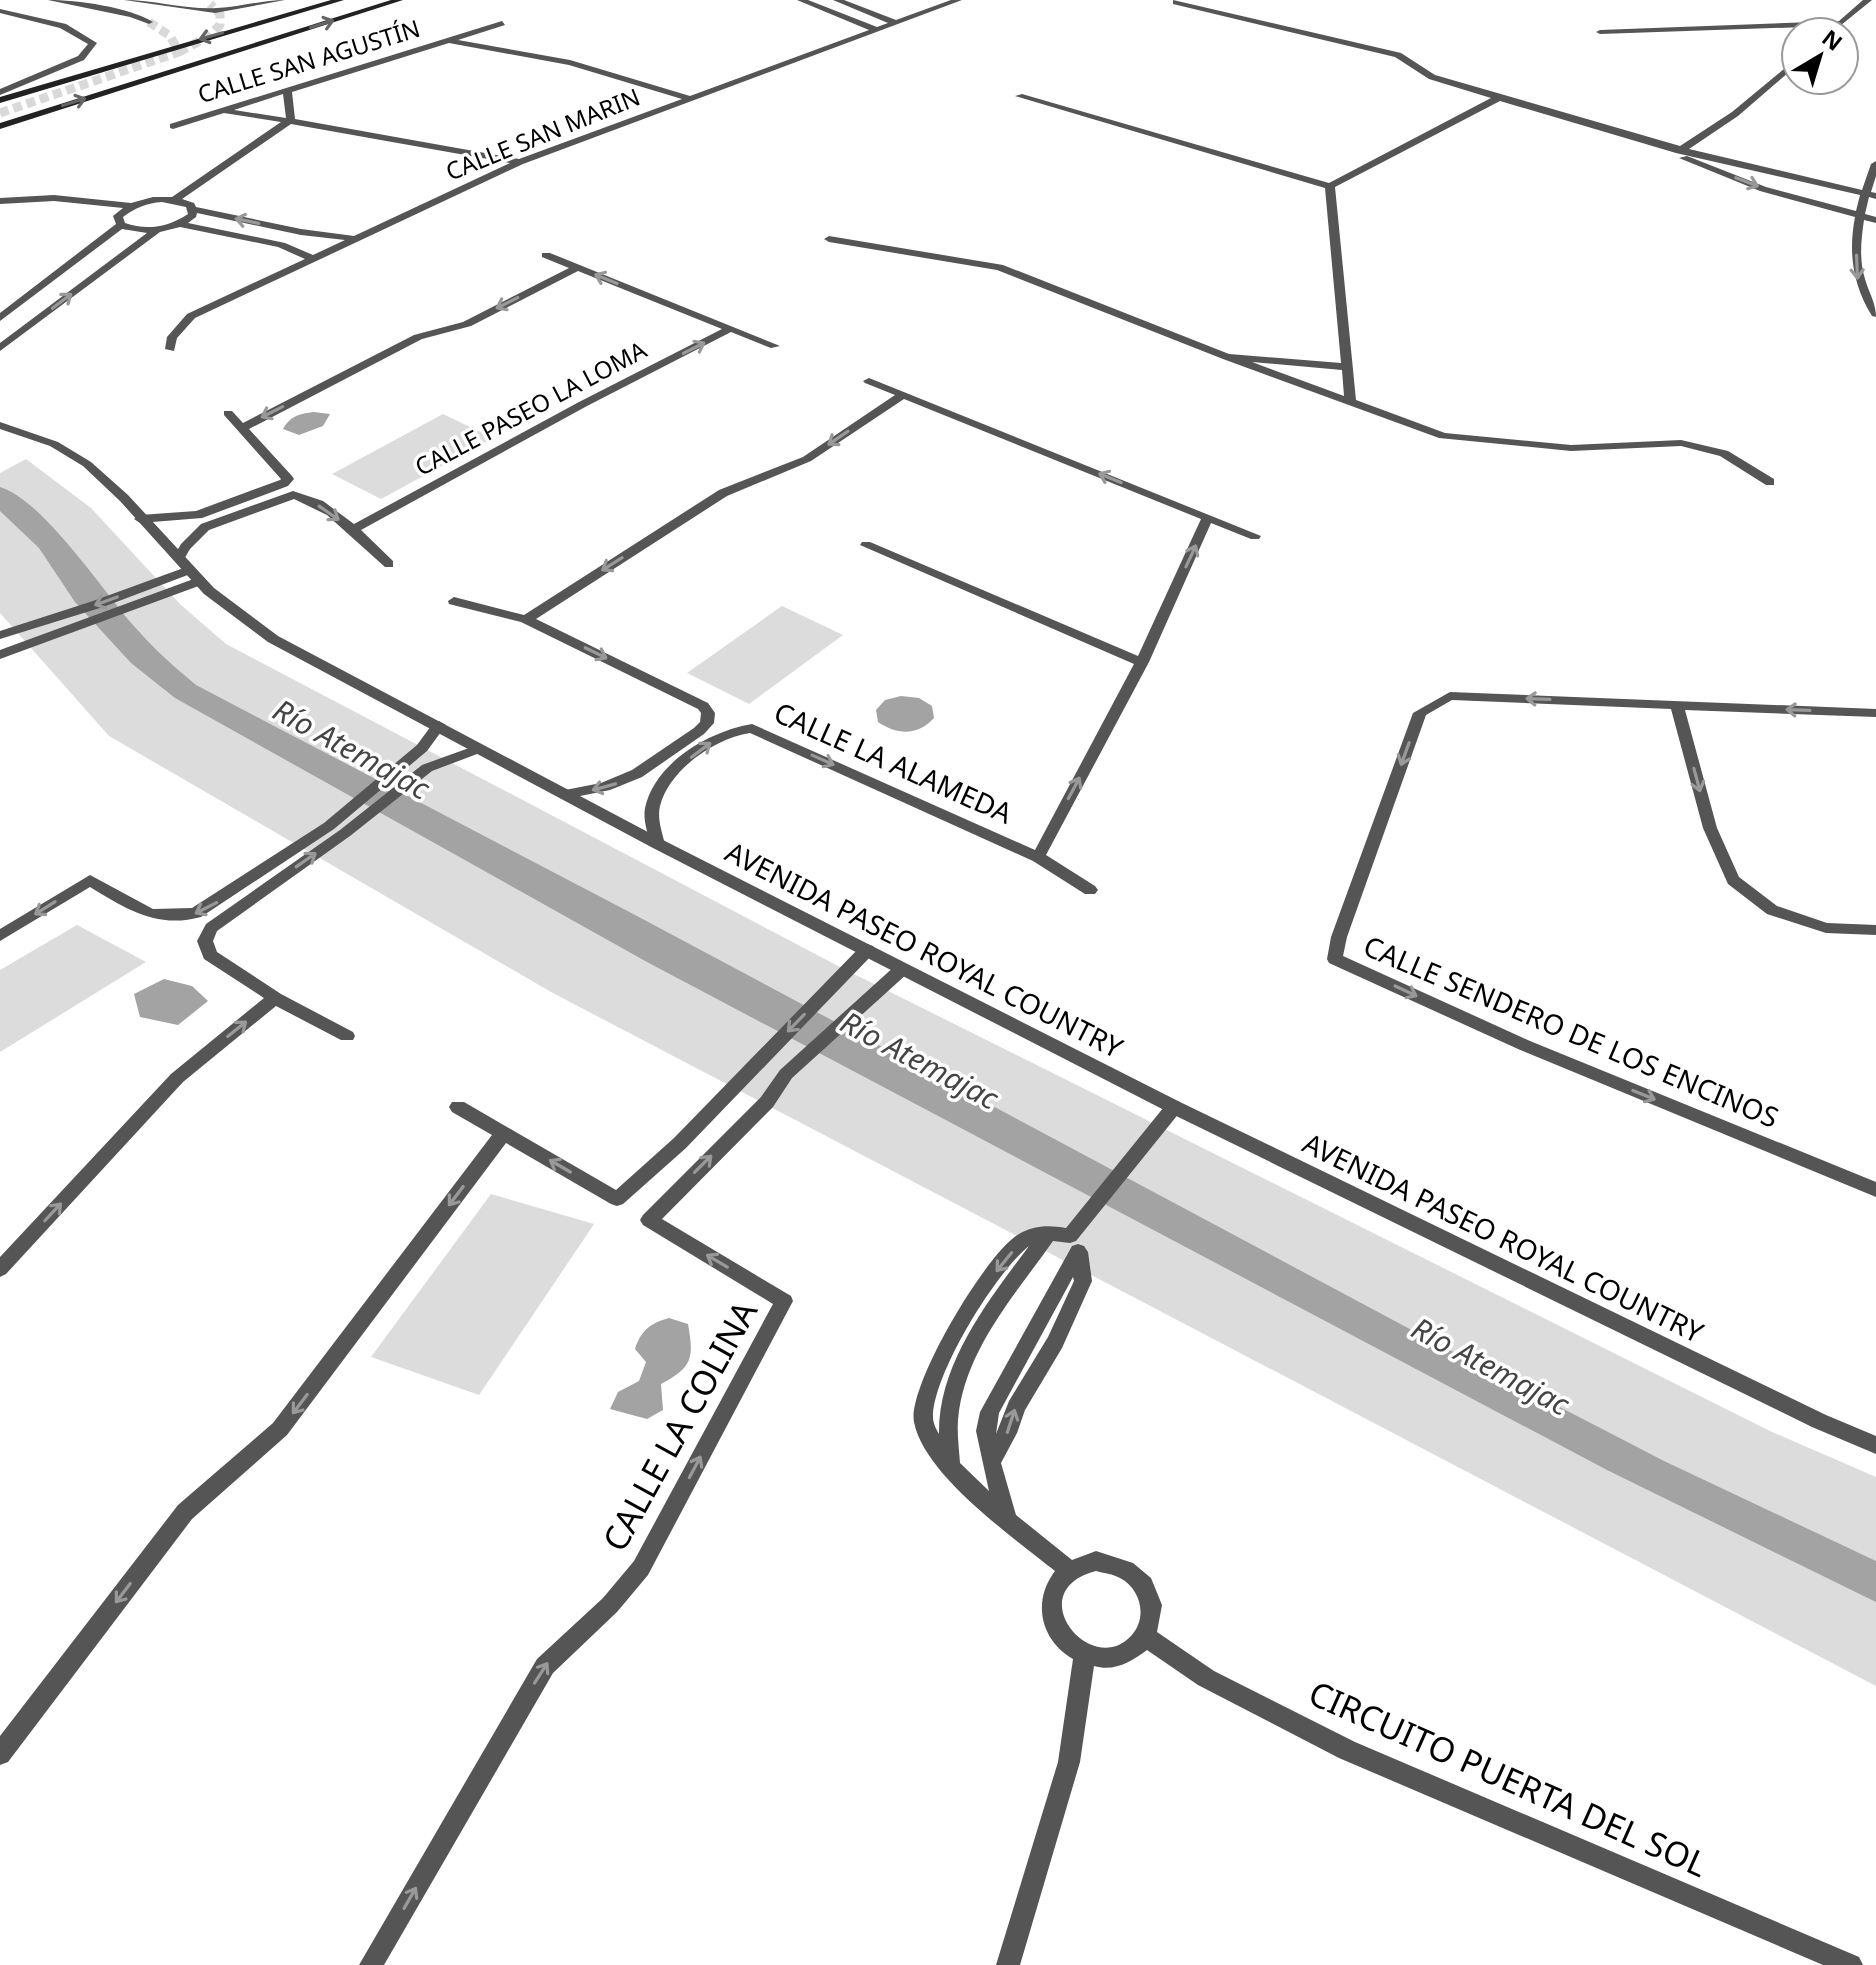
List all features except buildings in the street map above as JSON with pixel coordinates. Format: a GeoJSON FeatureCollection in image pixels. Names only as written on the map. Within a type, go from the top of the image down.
{"type":"FeatureCollection","features":[{"type":"Feature","properties":{"kind":"main road"},"geometry":{"type":"LineString","coordinates":[[0,100],[340,0]]}},
{"type":"Feature","properties":{"kind":"main road"},"geometry":{"type":"LineString","coordinates":[[0,126],[399,0]]}},
{"type":"Feature","properties":{"kind":"street"},"geometry":{"type":"LineString","coordinates":[[52,0],[132,15],[149,22]]}},
{"type":"Feature","properties":{"kind":"street"},"geometry":{"type":"LineString","coordinates":[[128,0],[215,11],[281,0]]}},
{"type":"Feature","properties":{"kind":"street"},"geometry":{"type":"LineString","coordinates":[[198,0],[210,4]]}},
{"type":"Feature","properties":{"kind":"street"},"geometry":{"type":"LineString","coordinates":[[801,0],[876,30]]}},
{"type":"Feature","properties":{"kind":"street"},"geometry":{"type":"LineString","coordinates":[[837,0],[896,23]]}},
{"type":"Feature","properties":{"kind":"street","name":"CALLE SAN MARIN"},"geometry":{"type":"LineString","coordinates":[[170,349],[178,327],[191,316],[520,162],[958,0]]}},
{"type":"Feature","properties":{"kind":"street"},"geometry":{"type":"LineString","coordinates":[[1849,16],[1868,0]]}},
{"type":"Feature","properties":{"kind":"street"},"geometry":{"type":"LineString","coordinates":[[1176,2],[1398,55],[1432,77],[1678,151],[1876,196]]}},
{"type":"Feature","properties":{"kind":"street"},"geometry":{"type":"LineString","coordinates":[[0,11],[63,26],[93,43],[81,58],[0,92]]}},
{"type":"Feature","properties":{"kind":"street","name":"CALLE SAN AGUSTÍN"},"geometry":{"type":"LineString","coordinates":[[173,126],[502,23]]}},
{"type":"Feature","properties":{"kind":"street"},"geometry":{"type":"LineString","coordinates":[[1600,32],[1780,25]]}},
{"type":"Feature","properties":{"kind":"street"},"geometry":{"type":"LineString","coordinates":[[1766,26],[1780,29]]}},
{"type":"Feature","properties":{"kind":"street"},"geometry":{"type":"LineString","coordinates":[[447,40],[570,63],[691,99]]}},
{"type":"Feature","properties":{"kind":"street"},"geometry":{"type":"LineString","coordinates":[[1678,151],[1735,114],[1780,76]]}},
{"type":"Feature","properties":{"kind":"street"},"geometry":{"type":"LineString","coordinates":[[287,89],[291,120]]}},
{"type":"Feature","properties":{"kind":"street"},"geometry":{"type":"LineString","coordinates":[[1019,96],[1330,186],[1499,98]]}},
{"type":"Feature","properties":{"kind":"street"},"geometry":{"type":"LineString","coordinates":[[219,110],[291,120],[520,162]]}},
{"type":"Feature","properties":{"kind":"street"},"geometry":{"type":"LineString","coordinates":[[176,199],[291,120]]}},
{"type":"Feature","properties":{"kind":"street"},"geometry":{"type":"LineString","coordinates":[[1678,151],[1763,189],[1876,220]]}},
{"type":"Feature","properties":{"kind":"street"},"geometry":{"type":"LineString","coordinates":[[1876,164],[1857,217],[1857,280],[1876,314]]}},
{"type":"Feature","properties":{"kind":"street"},"geometry":{"type":"LineString","coordinates":[[1330,186],[1350,400]]}},
{"type":"Feature","properties":{"kind":"street"},"geometry":{"type":"LineString","coordinates":[[0,201],[54,198],[130,206],[152,200],[176,199],[191,205],[193,209],[193,215],[180,224],[157,230],[135,230],[121,225]]}},
{"type":"Feature","properties":{"kind":"street"},"geometry":{"type":"LineString","coordinates":[[121,225],[118,216],[130,206]]}},
{"type":"Feature","properties":{"kind":"street"},"geometry":{"type":"LineString","coordinates":[[193,209],[301,232],[352,238]]}},
{"type":"Feature","properties":{"kind":"street"},"geometry":{"type":"LineString","coordinates":[[180,224],[281,245],[311,258]]}},
{"type":"Feature","properties":{"kind":"street"},"geometry":{"type":"LineString","coordinates":[[0,318],[121,225]]}},
{"type":"Feature","properties":{"kind":"street"},"geometry":{"type":"LineString","coordinates":[[0,348],[157,230]]}},
{"type":"Feature","properties":{"kind":"street"},"geometry":{"type":"LineString","coordinates":[[281,245],[301,232]]}},
{"type":"Feature","properties":{"kind":"street"},"geometry":{"type":"LineString","coordinates":[[829,239],[999,267],[1227,357],[1443,436],[1571,448],[1681,443],[1724,453],[1770,482]]}},
{"type":"Feature","properties":{"kind":"street","name":"CALLE PASEO LA LOMA"},"geometry":{"type":"LineString","coordinates":[[546,255],[775,346]]}},
{"type":"Feature","properties":{"kind":"street"},"geometry":{"type":"LineString","coordinates":[[243,427],[418,337],[467,324],[576,268]]}},
{"type":"Feature","properties":{"kind":"street","name":"CALLE PASEO LA LOMA"},"geometry":{"type":"LineString","coordinates":[[353,529],[583,404],[730,329]]}},
{"type":"Feature","properties":{"kind":"street"},"geometry":{"type":"LineString","coordinates":[[1227,357],[1347,367]]}},
{"type":"Feature","properties":{"kind":"street"},"geometry":{"type":"LineString","coordinates":[[869,381],[1255,536]]}},
{"type":"Feature","properties":{"kind":"street"},"geometry":{"type":"LineString","coordinates":[[526,619],[723,493],[807,459],[903,395]]}},
{"type":"Feature","properties":{"kind":"street"},"geometry":{"type":"LineString","coordinates":[[140,519],[200,515],[288,479],[228,413]]}},
{"type":"Feature","properties":{"kind":"street","name":"AVENIDA PASEO ROYAL COUNTRY"},"geometry":{"type":"LineString","coordinates":[[0,425],[54,444],[87,464],[124,498],[189,570],[233,611],[273,639],[658,844],[1174,1107],[1819,1421],[1876,1445]]}},
{"type":"Feature","properties":{"kind":"street"},"geometry":{"type":"LineString","coordinates":[[0,655],[68,629],[159,588],[189,570],[185,547],[205,527],[284,496],[306,496],[353,529],[389,564]]}},
{"type":"Feature","properties":{"kind":"street"},"geometry":{"type":"LineString","coordinates":[[1038,857],[1142,662],[1208,517]]}},
{"type":"Feature","properties":{"kind":"street"},"geometry":{"type":"LineString","coordinates":[[866,545],[1142,662]]}},
{"type":"Feature","properties":{"kind":"street"},"geometry":{"type":"LineString","coordinates":[[0,635],[159,588]]}},
{"type":"Feature","properties":{"kind":"street"},"geometry":{"type":"LineString","coordinates":[[454,601],[526,619],[703,706],[708,713],[707,723],[699,731],[641,774],[605,788],[565,794]]}},
{"type":"Feature","properties":{"kind":"street","name":"CALLE SENDERO DE LOS ENCINOS"},"geometry":{"type":"LineString","coordinates":[[1876,713],[1450,696],[1420,713],[1339,937],[1335,959],[1524,1045],[1876,1190]]}},
{"type":"Feature","properties":{"kind":"street"},"geometry":{"type":"LineString","coordinates":[[1677,705],[1710,828],[1733,880],[1772,910],[1826,928],[1876,930]]}},
{"type":"Feature","properties":{"kind":"street"},"geometry":{"type":"LineString","coordinates":[[347,1036],[275,998],[210,955],[205,941],[211,928],[337,829],[410,759],[439,725]]}},
{"type":"Feature","properties":{"kind":"street","name":"CALLE LA ALAMEDA"},"geometry":{"type":"LineString","coordinates":[[658,844],[652,825],[653,806],[668,775],[717,738],[739,728],[752,728],[1038,857],[1090,890]]}},
{"type":"Feature","properties":{"kind":"street"},"geometry":{"type":"LineString","coordinates":[[0,936],[90,880],[150,915],[171,919],[196,913],[337,829],[427,768],[480,748]]}},
{"type":"Feature","properties":{"kind":"street"},"geometry":{"type":"LineString","coordinates":[[458,1107],[617,1199],[680,1143],[867,950]]}},
{"type":"Feature","properties":{"kind":"street","name":"CALLE LA COLINA"},"geometry":{"type":"LineString","coordinates":[[371,1965],[545,1666],[610,1605],[641,1568],[784,1301],[649,1220],[767,1102],[786,1074],[902,969]]}},
{"type":"Feature","properties":{"kind":"street"},"geometry":{"type":"LineString","coordinates":[[0,1269],[177,1078],[275,998]]}},
{"type":"Feature","properties":{"kind":"street"},"geometry":{"type":"LineString","coordinates":[[1007,1520],[991,1463],[1016,1407],[1055,1342],[1083,1281],[1076,1238],[1174,1107]]}},
{"type":"Feature","properties":{"kind":"street"},"geometry":{"type":"LineString","coordinates":[[0,1754],[185,1512],[218,1480],[261,1447],[292,1414],[503,1134]]}},
{"type":"Feature","properties":{"kind":"street"},"geometry":{"type":"LineString","coordinates":[[1069,1570],[1007,1520],[950,1466],[931,1440],[923,1418],[943,1360],[969,1305],[1020,1242],[1049,1232],[1076,1238]]}},
{"type":"Feature","properties":{"kind":"street"},"geometry":{"type":"LineString","coordinates":[[1096,1561],[1126,1568],[1148,1589],[1153,1605],[1152,1622],[1146,1637],[1135,1648],[1119,1655],[1102,1657],[1085,1653],[1069,1644],[1058,1630],[1052,1614],[1052,1598],[1058,1582],[1069,1570],[1096,1561]]}},
{"type":"Feature","properties":{"kind":"street","name":"CIRCUITO PUERTA DEL SOL"},"geometry":{"type":"LineString","coordinates":[[1146,1637],[1206,1678],[1347,1750],[1851,1965]]}},
{"type":"Feature","properties":{"kind":"street"},"geometry":{"type":"LineString","coordinates":[[1008,1965],[1069,1762],[1085,1653]]}},
{"type":"Feature","properties":{"kind":"shaded area"},"geometry":{"type":"Polygon","coordinates":[[[314,412],[330,414],[323,426],[299,435],[283,429],[296,416],[314,412]]]}},
{"type":"Feature","properties":{"kind":"shaded area"},"geometry":{"type":"Polygon","coordinates":[[[443,414],[493,438],[381,499],[332,474],[443,414]]]}},
{"type":"Feature","properties":{"kind":"shaded area"},"geometry":{"type":"Polygon","coordinates":[[[26,459],[91,508],[181,605],[226,644],[838,966],[1772,1432],[1876,1477],[1876,1686],[551,992],[109,736],[0,613],[0,473],[26,459]]]}},
{"type":"Feature","properties":{"kind":"shaded area"},"geometry":{"type":"Polygon","coordinates":[[[0,487],[17,495],[53,527],[140,633],[196,685],[637,916],[1436,1343],[1664,1461],[1876,1561],[1876,1602],[1607,1470],[647,962],[175,698],[131,663],[75,602],[39,548],[0,511],[0,487]]]}},
{"type":"Feature","properties":{"kind":"shaded area"},"geometry":{"type":"Polygon","coordinates":[[[782,606],[843,635],[749,704],[687,673],[782,606]]]}},
{"type":"Feature","properties":{"kind":"shaded area"},"geometry":{"type":"Polygon","coordinates":[[[901,696],[919,698],[932,706],[934,718],[921,728],[907,732],[878,722],[876,710],[885,700],[901,696]]]}},
{"type":"Feature","properties":{"kind":"shaded area"},"geometry":{"type":"Polygon","coordinates":[[[77,925],[146,962],[0,1052],[0,970],[77,925]]]}},
{"type":"Feature","properties":{"kind":"shaded area"},"geometry":{"type":"Polygon","coordinates":[[[164,979],[192,986],[208,1001],[178,1025],[140,1017],[134,994],[164,979]]]}},
{"type":"Feature","properties":{"kind":"shaded area"},"geometry":{"type":"Polygon","coordinates":[[[491,1194],[594,1224],[479,1395],[371,1357],[491,1194]]]}},
{"type":"Feature","properties":{"kind":"shaded area"},"geometry":{"type":"Polygon","coordinates":[[[669,1318],[688,1324],[691,1353],[685,1367],[661,1384],[663,1410],[647,1419],[610,1409],[618,1392],[639,1381],[646,1362],[635,1349],[640,1337],[652,1325],[669,1318]]]}},
{"type":"Feature","properties":{"kind":"tunnel"},"geometry":{"type":"LineString","coordinates":[[179,52],[209,36],[220,25],[220,14],[210,4]]}},
{"type":"Feature","properties":{"kind":"tunnel"},"geometry":{"type":"LineString","coordinates":[[149,22],[170,36],[179,52]]}},
{"type":"Feature","properties":{"kind":"tunnel"},"geometry":{"type":"LineString","coordinates":[[0,113],[179,52]]}},
{"type":"Feature","properties":{"kind":"water label","name":"Río Atemajac"},"geometry":{"type":"Point","coordinates":[351,750]}},
{"type":"Feature","properties":{"kind":"water label","name":"Río Atemajac"},"geometry":{"type":"Point","coordinates":[919,1061]}},
{"type":"Feature","properties":{"kind":"water label","name":"Río Atemajac"},"geometry":{"type":"Point","coordinates":[1490,1367]}}]}
